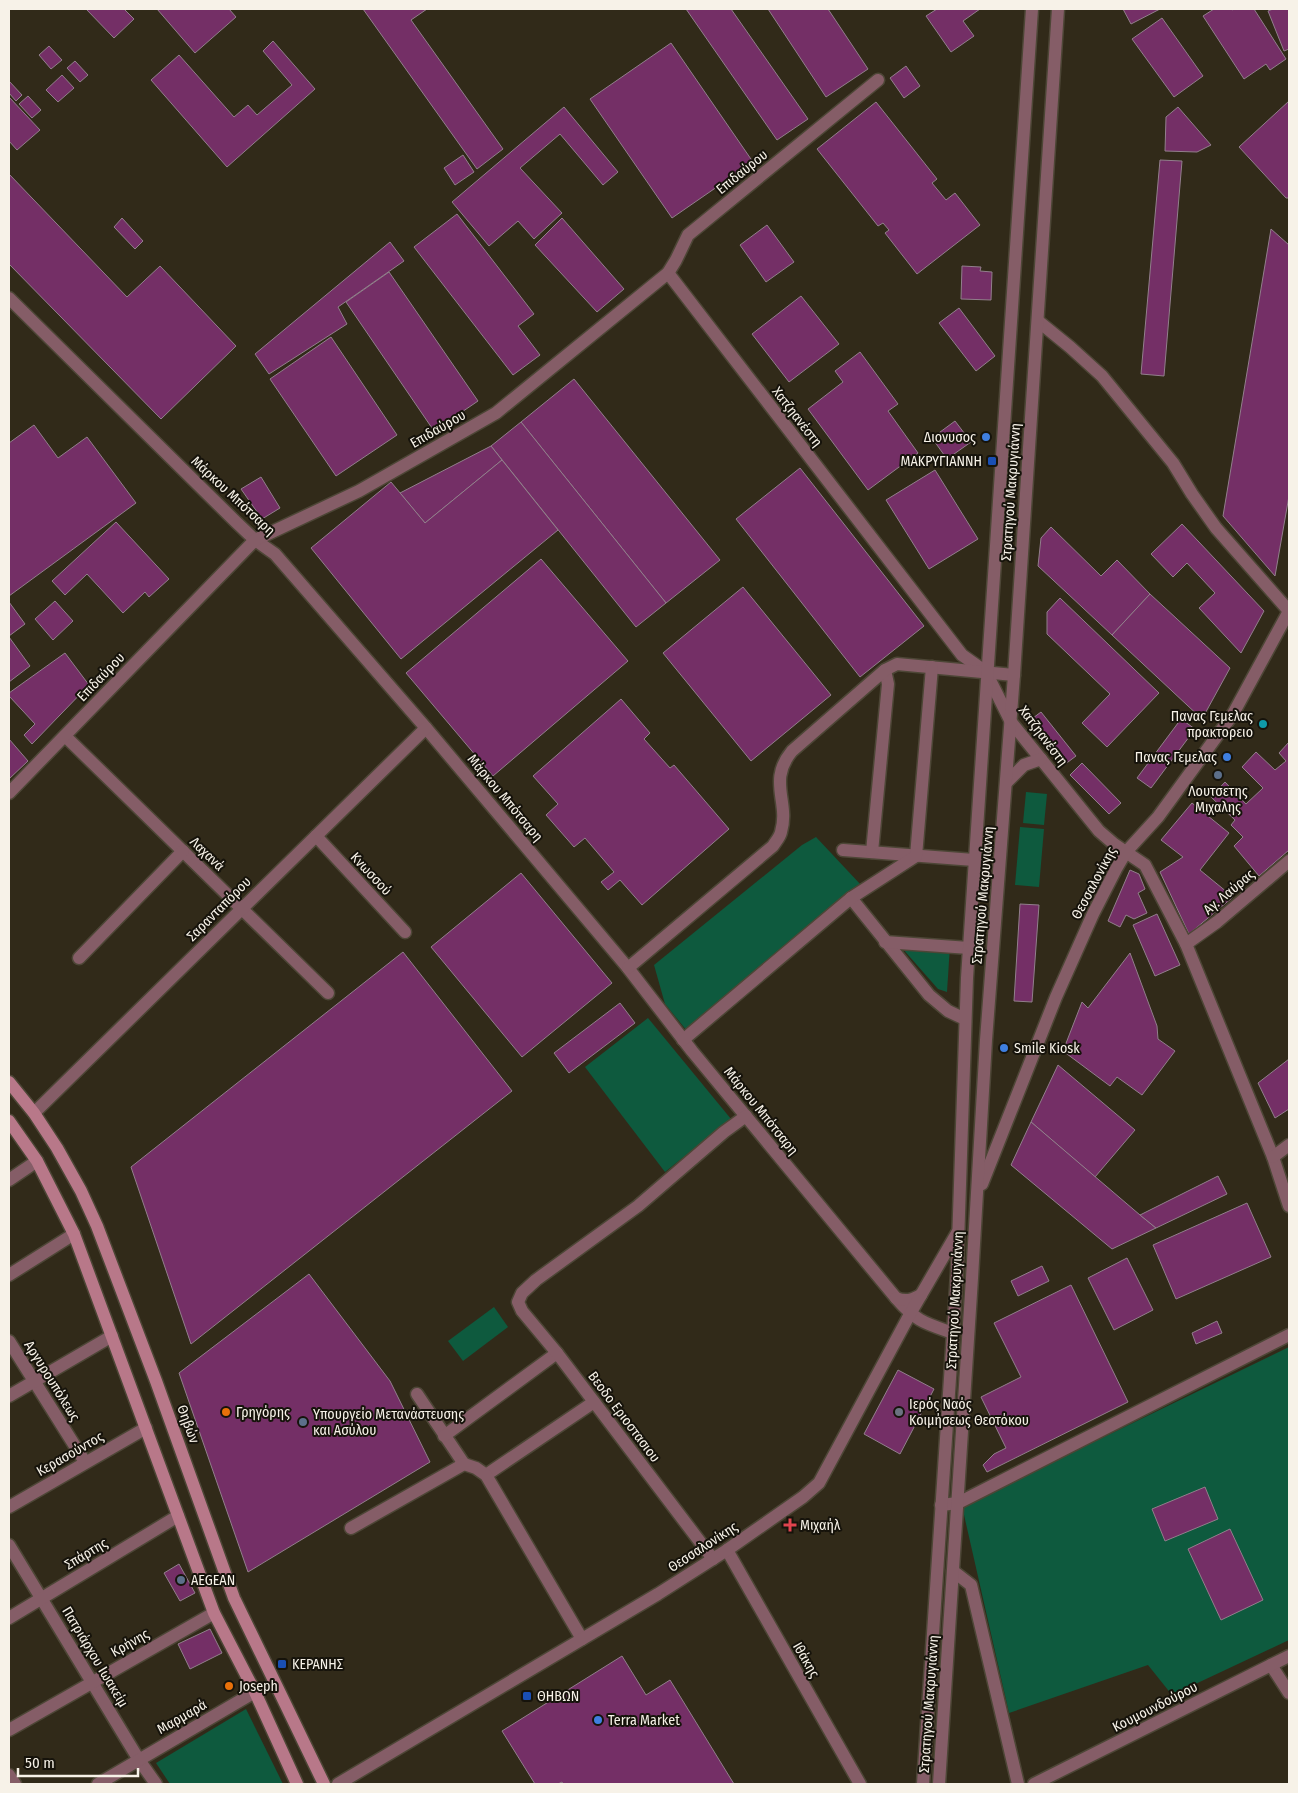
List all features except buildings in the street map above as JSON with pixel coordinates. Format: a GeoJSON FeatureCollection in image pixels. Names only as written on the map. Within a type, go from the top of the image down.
{"type":"FeatureCollection","features":[{"type":"Feature","properties":{"kind":"main road","name":"Θηβών"},"geometry":{"type":"LineString","coordinates":[[9,1082],[34,1113],[72,1174],[97,1226],[156,1381],[234,1598],[324,1784]]}},
{"type":"Feature","properties":{"kind":"main road"},"geometry":{"type":"LineString","coordinates":[[9,1121],[37,1161],[74,1234],[214,1613],[255,1692],[297,1784]]}},
{"type":"Feature","properties":{"kind":"street","name":"Στρατηγού Μακρυγιάννη"},"geometry":{"type":"LineString","coordinates":[[923,1784],[953,1333],[965,1019],[974,860],[1032,9]]}},
{"type":"Feature","properties":{"kind":"street","name":"Στρατηγού Μακρυγιάννη"},"geometry":{"type":"LineString","coordinates":[[939,1784],[986,1040],[1007,782],[1058,9]]}},
{"type":"Feature","properties":{"kind":"street","name":"Επιδαύρου"},"geometry":{"type":"LineString","coordinates":[[9,793],[255,540],[359,491],[491,416],[668,273],[688,235],[878,80]]}},
{"type":"Feature","properties":{"kind":"street","name":"Χατζηανέστη"},"geometry":{"type":"LineString","coordinates":[[668,273],[962,655],[986,672],[1011,722],[1099,831],[1145,865],[1186,944],[1273,1157],[1289,1206]]}},
{"type":"Feature","properties":{"kind":"street","name":"Μάρκου Μπότσαρη"},"geometry":{"type":"LineString","coordinates":[[9,298],[255,540],[275,554],[426,728],[628,968],[683,1040],[896,1298],[910,1314],[929,1325],[953,1333]]}},
{"type":"Feature","properties":{"kind":"street"},"geometry":{"type":"LineString","coordinates":[[1038,321],[1102,376],[1173,463],[1216,528],[1289,611]]}},
{"type":"Feature","properties":{"kind":"street","name":"Θεσσαλονίκης"},"geometry":{"type":"LineString","coordinates":[[977,1198],[1056,997],[1093,914],[1126,852],[1158,817],[1233,714],[1289,611]]}},
{"type":"Feature","properties":{"kind":"street"},"geometry":{"type":"LineString","coordinates":[[628,968],[773,846],[781,833],[783,820],[779,781],[780,770],[784,760],[885,670],[897,664],[1014,675]]}},
{"type":"Feature","properties":{"kind":"street"},"geometry":{"type":"LineString","coordinates":[[916,856],[932,667]]}},
{"type":"Feature","properties":{"kind":"street"},"geometry":{"type":"LineString","coordinates":[[872,852],[888,684],[885,670]]}},
{"type":"Feature","properties":{"kind":"street","name":"Σαρανταπόρου"},"geometry":{"type":"LineString","coordinates":[[34,1113],[426,728]]}},
{"type":"Feature","properties":{"kind":"street","name":"Λαχανά"},"geometry":{"type":"LineString","coordinates":[[65,736],[328,993]]}},
{"type":"Feature","properties":{"kind":"street"},"geometry":{"type":"LineString","coordinates":[[1007,782],[1024,765],[1041,759]]}},
{"type":"Feature","properties":{"kind":"street","name":"Κνωσσού"},"geometry":{"type":"LineString","coordinates":[[316,836],[405,932]]}},
{"type":"Feature","properties":{"kind":"street"},"geometry":{"type":"LineString","coordinates":[[843,850],[974,860]]}},
{"type":"Feature","properties":{"kind":"street"},"geometry":{"type":"LineString","coordinates":[[79,958],[183,851]]}},
{"type":"Feature","properties":{"kind":"street"},"geometry":{"type":"LineString","coordinates":[[683,1040],[851,898],[916,856]]}},
{"type":"Feature","properties":{"kind":"street","name":"Αγ. Λαύρας"},"geometry":{"type":"LineString","coordinates":[[1186,944],[1218,922],[1289,861]]}},
{"type":"Feature","properties":{"kind":"street"},"geometry":{"type":"LineString","coordinates":[[851,898],[885,942],[937,1003],[965,1019]]}},
{"type":"Feature","properties":{"kind":"street"},"geometry":{"type":"LineString","coordinates":[[885,942],[969,948]]}},
{"type":"Feature","properties":{"kind":"street","name":"Βεοδο Εριοστασιου"},"geometry":{"type":"LineString","coordinates":[[713,1559],[557,1353],[522,1311],[518,1302],[522,1293],[536,1280],[638,1206],[724,1132],[746,1116]]}},
{"type":"Feature","properties":{"kind":"street"},"geometry":{"type":"LineString","coordinates":[[1273,1157],[1289,1145]]}},
{"type":"Feature","properties":{"kind":"street"},"geometry":{"type":"LineString","coordinates":[[9,1180],[37,1161]]}},
{"type":"Feature","properties":{"kind":"street"},"geometry":{"type":"LineString","coordinates":[[958,1231],[974,1228]]}},
{"type":"Feature","properties":{"kind":"street","name":"Θεσσαλονίκης"},"geometry":{"type":"LineString","coordinates":[[338,1784],[713,1559],[803,1497],[818,1484],[910,1314],[958,1231]]}},
{"type":"Feature","properties":{"kind":"street"},"geometry":{"type":"LineString","coordinates":[[9,1274],[74,1234]]}},
{"type":"Feature","properties":{"kind":"street"},"geometry":{"type":"LineString","coordinates":[[896,1298],[910,1300],[921,1295]]}},
{"type":"Feature","properties":{"kind":"street"},"geometry":{"type":"LineString","coordinates":[[941,1505],[958,1503],[1289,1335]]}},
{"type":"Feature","properties":{"kind":"street"},"geometry":{"type":"LineString","coordinates":[[9,1396],[112,1336]]}},
{"type":"Feature","properties":{"kind":"street","name":"Αργυρουπόλεως"},"geometry":{"type":"LineString","coordinates":[[9,1341],[85,1462]]}},
{"type":"Feature","properties":{"kind":"street"},"geometry":{"type":"LineString","coordinates":[[444,1436],[557,1353]]}},
{"type":"Feature","properties":{"kind":"street"},"geometry":{"type":"LineString","coordinates":[[417,1394],[464,1464],[476,1468],[486,1475],[582,1639]]}},
{"type":"Feature","properties":{"kind":"street"},"geometry":{"type":"LineString","coordinates":[[486,1475],[594,1402]]}},
{"type":"Feature","properties":{"kind":"street","name":"Κερασούντος"},"geometry":{"type":"LineString","coordinates":[[9,1507],[146,1428]]}},
{"type":"Feature","properties":{"kind":"street"},"geometry":{"type":"LineString","coordinates":[[351,1528],[464,1464]]}},
{"type":"Feature","properties":{"kind":"street","name":"Σπάρτης"},"geometry":{"type":"LineString","coordinates":[[9,1618],[178,1516]]}},
{"type":"Feature","properties":{"kind":"street","name":"Πατριάρχου Ιωακείμ"},"geometry":{"type":"LineString","coordinates":[[9,1545],[139,1760],[156,1784]]}},
{"type":"Feature","properties":{"kind":"street","name":"Ιθάκης"},"geometry":{"type":"LineString","coordinates":[[726,1550],[860,1784]]}},
{"type":"Feature","properties":{"kind":"street"},"geometry":{"type":"LineString","coordinates":[[953,1571],[971,1585],[1018,1784]]}},
{"type":"Feature","properties":{"kind":"street","name":"Κρήνης"},"geometry":{"type":"LineString","coordinates":[[9,1730],[214,1613]]}},
{"type":"Feature","properties":{"kind":"street","name":"Κουμουνδούρου"},"geometry":{"type":"LineString","coordinates":[[1034,1784],[1289,1656]]}},
{"type":"Feature","properties":{"kind":"street"},"geometry":{"type":"LineString","coordinates":[[1271,1665],[1289,1693]]}},
{"type":"Feature","properties":{"kind":"street","name":"Μαρμαρά"},"geometry":{"type":"LineString","coordinates":[[98,1784],[255,1692]]}},
{"type":"Feature","properties":{"kind":"street"},"geometry":{"type":"LineString","coordinates":[[9,1775],[15,1784]]}},
{"type":"Feature","properties":{"kind":"green space"},"geometry":{"type":"Polygon","coordinates":[[[1026,792],[1047,794],[1044,825],[1023,823],[1026,792]]]}},
{"type":"Feature","properties":{"kind":"green space"},"geometry":{"type":"Polygon","coordinates":[[[1020,827],[1044,829],[1039,887],[1015,885],[1020,827]]]}},
{"type":"Feature","properties":{"kind":"green space"},"geometry":{"type":"Polygon","coordinates":[[[816,837],[861,885],[687,1031],[665,1004],[654,965],[802,845],[816,837]]]}},
{"type":"Feature","properties":{"kind":"green space"},"geometry":{"type":"Polygon","coordinates":[[[950,946],[947,992],[938,989],[902,948],[950,946]]]}},
{"type":"Feature","properties":{"kind":"green space"},"geometry":{"type":"Polygon","coordinates":[[[648,1018],[731,1119],[665,1172],[585,1067],[648,1018]]]}},
{"type":"Feature","properties":{"kind":"green space"},"geometry":{"type":"Polygon","coordinates":[[[494,1307],[508,1327],[463,1361],[448,1341],[494,1307]]]}},
{"type":"Feature","properties":{"kind":"green space"},"geometry":{"type":"Polygon","coordinates":[[[1289,1347],[1289,1640],[1172,1695],[1148,1665],[1009,1713],[962,1506],[1289,1347]]]}},
{"type":"Feature","properties":{"kind":"green space"},"geometry":{"type":"Polygon","coordinates":[[[246,1709],[283,1784],[170,1784],[156,1763],[246,1709]]]}},
{"type":"Feature","properties":{"kind":"place","name":"Διονυσος"},"geometry":{"type":"Point","coordinates":[986,437]}},
{"type":"Feature","properties":{"kind":"place","name":"ΜΑΚΡΥΓΙΑΝΝΗ"},"geometry":{"type":"Point","coordinates":[992,461]}},
{"type":"Feature","properties":{"kind":"place","name":"Πανας Γεμελας πρακτορειο"},"geometry":{"type":"Point","coordinates":[1263,724]}},
{"type":"Feature","properties":{"kind":"place","name":"Πανας Γεμελας"},"geometry":{"type":"Point","coordinates":[1227,757]}},
{"type":"Feature","properties":{"kind":"place","name":"Λουτσετης Μιχαλης"},"geometry":{"type":"Point","coordinates":[1218,775]}},
{"type":"Feature","properties":{"kind":"place","name":"Smile Kiosk"},"geometry":{"type":"Point","coordinates":[1004,1048]}},
{"type":"Feature","properties":{"kind":"place","name":"Γρηγόρης"},"geometry":{"type":"Point","coordinates":[226,1412]}},
{"type":"Feature","properties":{"kind":"place","name":"Ιερός Ναός Κοιμήσεως Θεοτόκου"},"geometry":{"type":"Point","coordinates":[899,1412]}},
{"type":"Feature","properties":{"kind":"place","name":"Υπουργείο Μετανάστευσης και Ασύλου"},"geometry":{"type":"Point","coordinates":[303,1422]}},
{"type":"Feature","properties":{"kind":"place","name":"Μιχαήλ"},"geometry":{"type":"Point","coordinates":[790,1525]}},
{"type":"Feature","properties":{"kind":"place","name":"AEGEAN"},"geometry":{"type":"Point","coordinates":[181,1580]}},
{"type":"Feature","properties":{"kind":"place","name":"ΚΕΡΑΝΗΣ"},"geometry":{"type":"Point","coordinates":[282,1664]}},
{"type":"Feature","properties":{"kind":"place","name":"Joseph"},"geometry":{"type":"Point","coordinates":[229,1686]}},
{"type":"Feature","properties":{"kind":"place","name":"ΘΗΒΩΝ"},"geometry":{"type":"Point","coordinates":[527,1696]}},
{"type":"Feature","properties":{"kind":"place","name":"Terra Market"},"geometry":{"type":"Point","coordinates":[598,1720]}}]}
